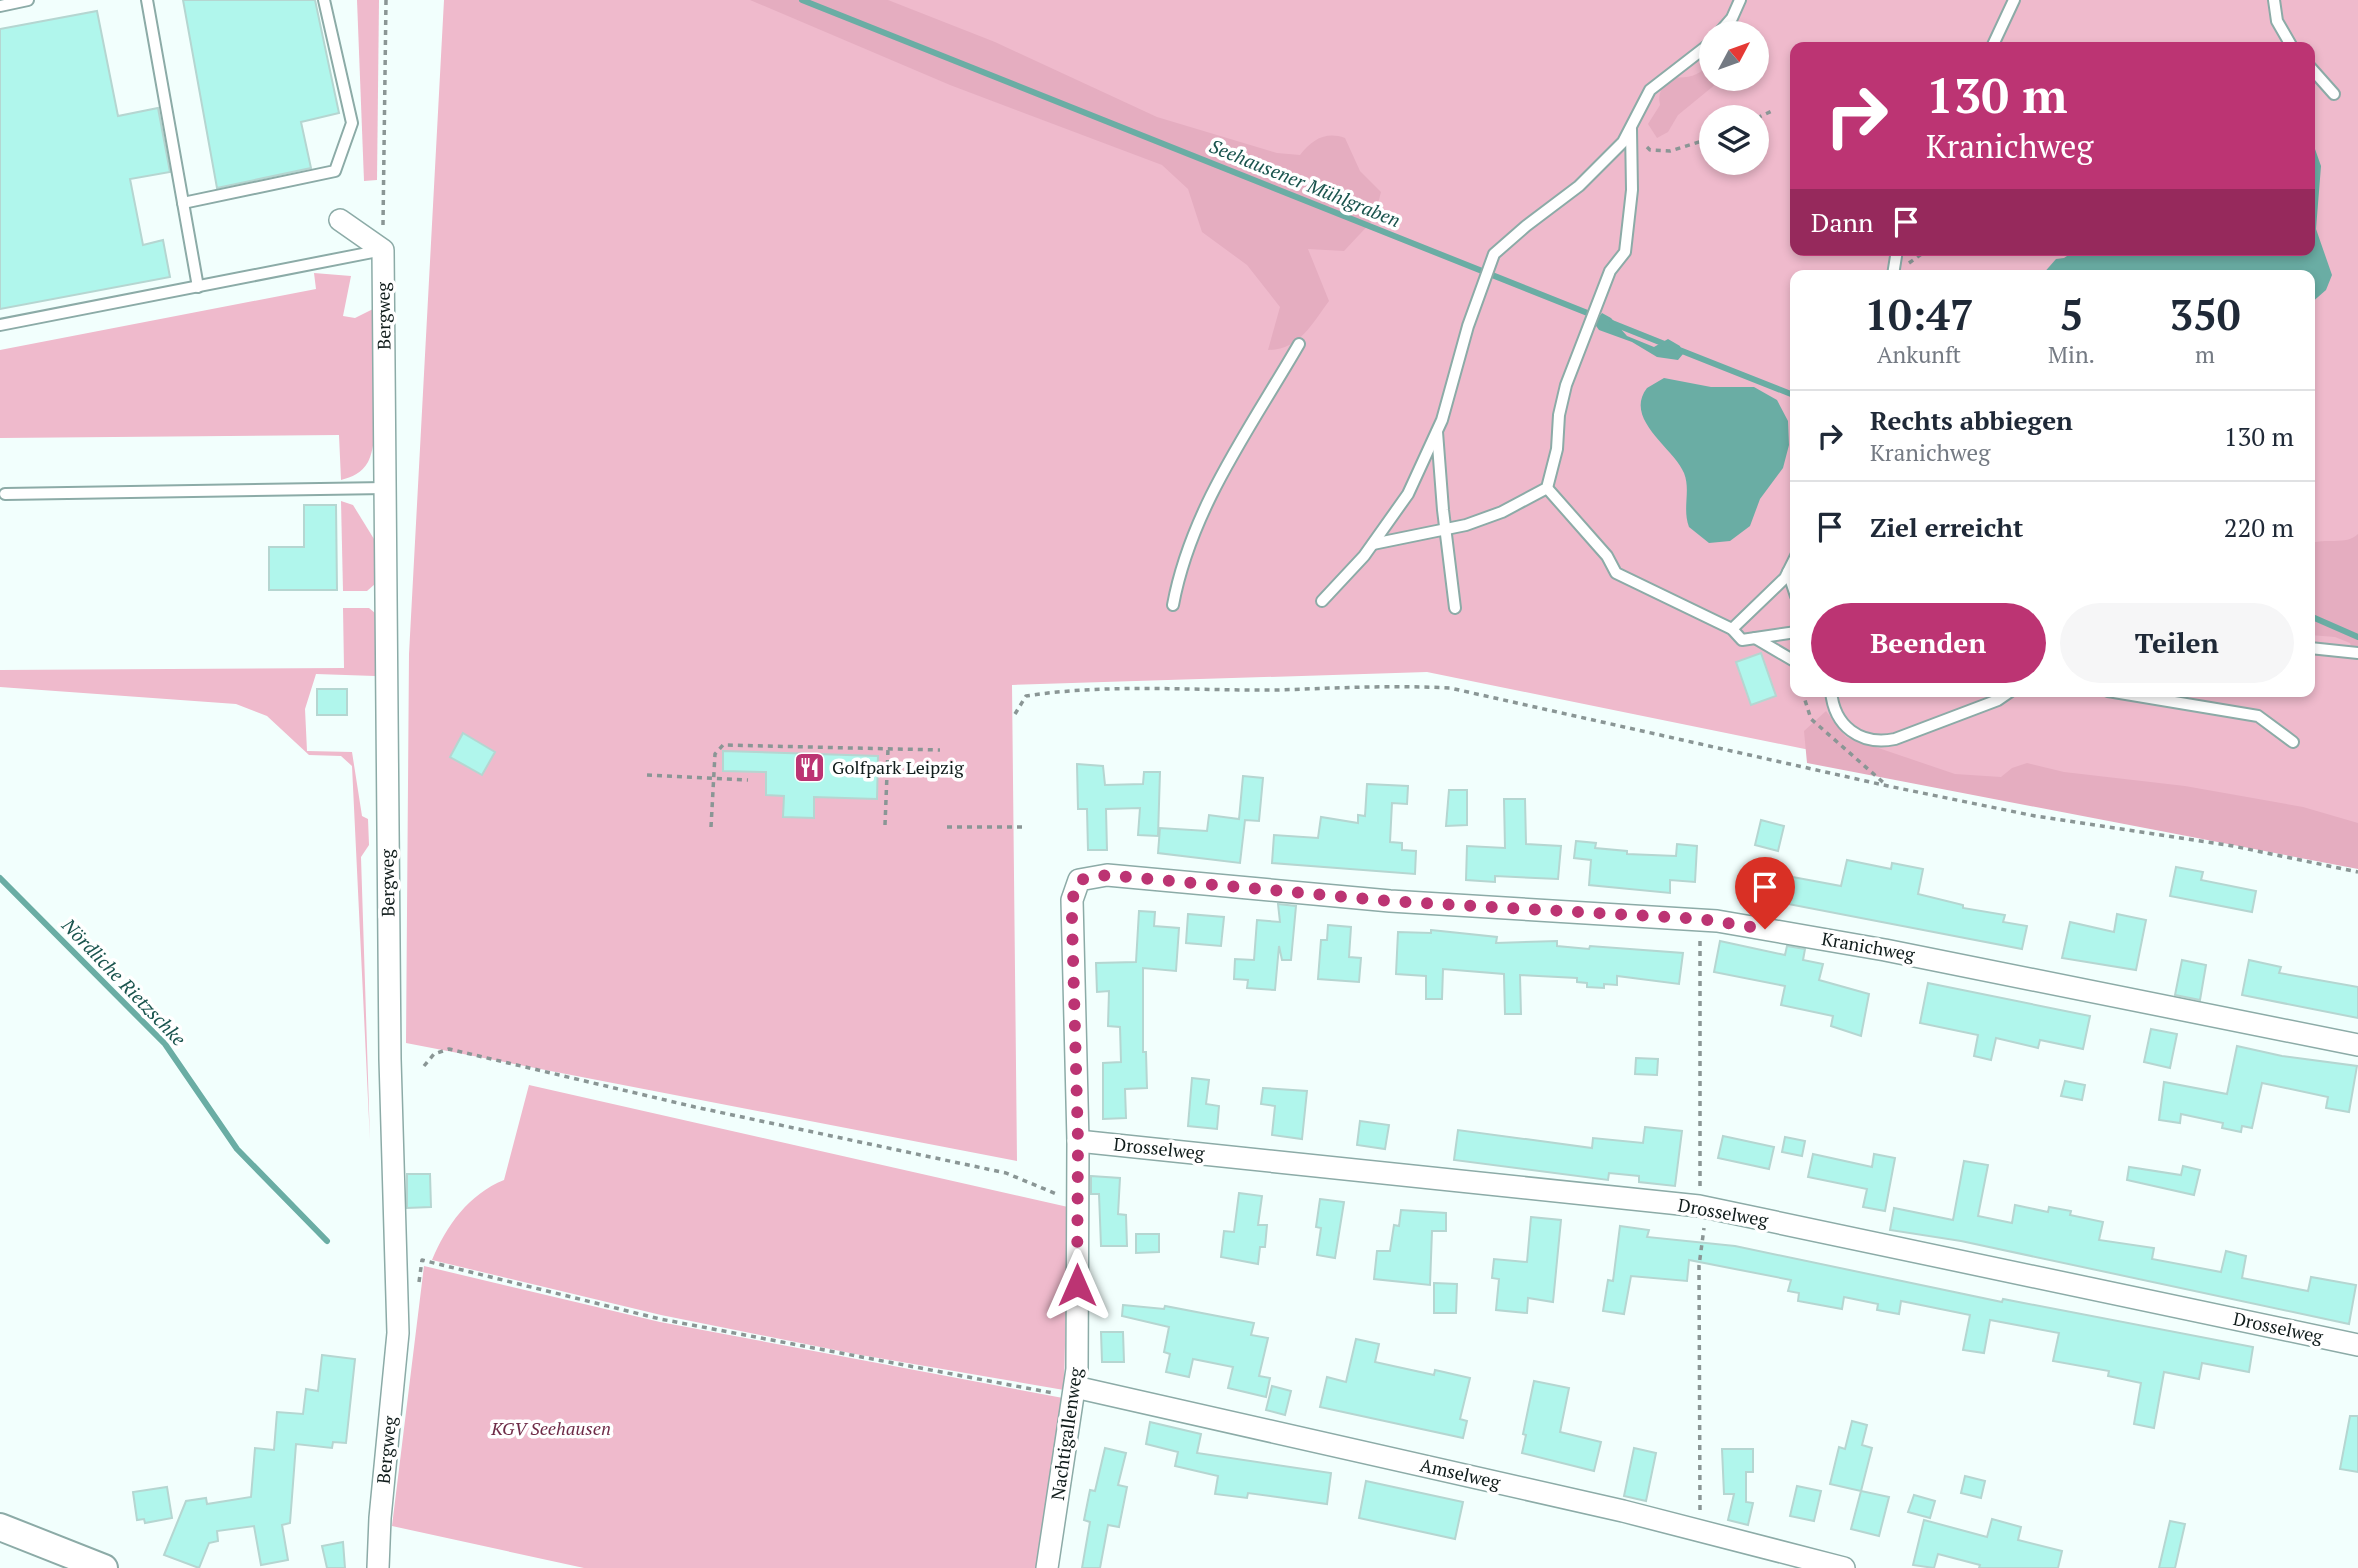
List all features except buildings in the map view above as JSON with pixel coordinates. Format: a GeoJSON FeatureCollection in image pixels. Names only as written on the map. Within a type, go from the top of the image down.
{"type":"FeatureCollection","features":[{"type":"Feature","properties":{"kind":"street"},"geometry":{"type":"LineString","coordinates":[[340,219],[383,250]]}},
{"type":"Feature","properties":{"kind":"street","name":"Bergweg"},"geometry":{"type":"LineString","coordinates":[[378,1568],[380,1518],[398,1333],[390,1059],[383,250]]}},
{"type":"Feature","properties":{"kind":"street","name":"Kranichweg"},"geometry":{"type":"LineString","coordinates":[[1079,880],[1107,875],[1390,901],[1717,921],[1885,950],[2358,1045]]}},
{"type":"Feature","properties":{"kind":"street","name":"Nachtigallenweg"},"geometry":{"type":"LineString","coordinates":[[1047,1568],[1074,1392],[1078,1141],[1072,900],[1079,880]]}},
{"type":"Feature","properties":{"kind":"street","name":"Drosselweg"},"geometry":{"type":"LineString","coordinates":[[1078,1141],[1699,1206],[2358,1345]]}},
{"type":"Feature","properties":{"kind":"street","name":"Amselweg"},"geometry":{"type":"LineString","coordinates":[[1074,1392],[1623,1511],[1844,1568]]}},
{"type":"Feature","properties":{"kind":"street"},"geometry":{"type":"LineString","coordinates":[[0,1527],[104,1568]]}},
{"type":"Feature","properties":{"kind":"lane"},"geometry":{"type":"LineString","coordinates":[[0,6],[28,0]]}},
{"type":"Feature","properties":{"kind":"lane"},"geometry":{"type":"LineString","coordinates":[[147,0],[198,286]]}},
{"type":"Feature","properties":{"kind":"lane"},"geometry":{"type":"LineString","coordinates":[[183,203],[335,171],[352,123],[324,0]]}},
{"type":"Feature","properties":{"kind":"lane"},"geometry":{"type":"LineString","coordinates":[[1729,21],[1740,0]]}},
{"type":"Feature","properties":{"kind":"lane"},"geometry":{"type":"LineString","coordinates":[[1994,42],[2014,0]]}},
{"type":"Feature","properties":{"kind":"lane"},"geometry":{"type":"LineString","coordinates":[[2274,0],[2277,21],[2289,42]]}},
{"type":"Feature","properties":{"kind":"lane"},"geometry":{"type":"LineString","coordinates":[[1322,601],[1373,544],[1408,494],[1437,430],[1494,254],[1579,186],[1623,142],[1650,90],[1699,51]]}},
{"type":"Feature","properties":{"kind":"lane"},"geometry":{"type":"LineString","coordinates":[[2315,73],[2334,94]]}},
{"type":"Feature","properties":{"kind":"lane"},"geometry":{"type":"LineString","coordinates":[[1373,544],[1445,529],[1502,512],[1547,488],[1557,449],[1559,415],[1566,385],[1610,271],[1625,252],[1632,190],[1631,126]]}},
{"type":"Feature","properties":{"kind":"lane"},"geometry":{"type":"LineString","coordinates":[[0,325],[383,250]]}},
{"type":"Feature","properties":{"kind":"lane"},"geometry":{"type":"LineString","coordinates":[[1173,605],[1178,579],[1227,460],[1299,344]]}},
{"type":"Feature","properties":{"kind":"lane"},"geometry":{"type":"LineString","coordinates":[[1437,430],[1455,608]]}},
{"type":"Feature","properties":{"kind":"lane"},"geometry":{"type":"LineString","coordinates":[[5,494],[386,488]]}},
{"type":"Feature","properties":{"kind":"lane"},"geometry":{"type":"LineString","coordinates":[[1547,488],[1607,556],[1616,573],[1732,629],[1742,640],[1790,633]]}},
{"type":"Feature","properties":{"kind":"lane"},"geometry":{"type":"LineString","coordinates":[[1732,629],[1773,591],[1790,568]]}},
{"type":"Feature","properties":{"kind":"lane"},"geometry":{"type":"LineString","coordinates":[[1788,572],[1790,578]]}},
{"type":"Feature","properties":{"kind":"lane"},"geometry":{"type":"LineString","coordinates":[[1755,638],[1790,658]]}},
{"type":"Feature","properties":{"kind":"lane"},"geometry":{"type":"LineString","coordinates":[[2315,649],[2358,653]]}},
{"type":"Feature","properties":{"kind":"lane"},"geometry":{"type":"LineString","coordinates":[[1832,697],[1838,719],[1851,732],[1879,742],[1895,740],[2002,697]]}},
{"type":"Feature","properties":{"kind":"lane"},"geometry":{"type":"LineString","coordinates":[[2144,697],[2258,716],[2294,742]]}},
{"type":"Feature","properties":{"kind":"path"},"geometry":{"type":"LineString","coordinates":[[383,250],[386,0]]}},
{"type":"Feature","properties":{"kind":"path"},"geometry":{"type":"LineString","coordinates":[[1769,112],[1774,110]]}},
{"type":"Feature","properties":{"kind":"path"},"geometry":{"type":"LineString","coordinates":[[1631,126],[1650,150],[1670,151],[1699,142]]}},
{"type":"Feature","properties":{"kind":"path"},"geometry":{"type":"LineString","coordinates":[[1015,714],[1026,696],[1087,690],[1279,690],[1391,685],[1450,688],[1901,789],[2035,816],[2232,846],[2358,872]]}},
{"type":"Feature","properties":{"kind":"path"},"geometry":{"type":"LineString","coordinates":[[711,827],[715,754],[723,745],[940,750]]}},
{"type":"Feature","properties":{"kind":"path"},"geometry":{"type":"LineString","coordinates":[[885,825],[888,749]]}},
{"type":"Feature","properties":{"kind":"path"},"geometry":{"type":"LineString","coordinates":[[647,775],[748,780]]}},
{"type":"Feature","properties":{"kind":"path"},"geometry":{"type":"LineString","coordinates":[[947,827],[1022,827]]}},
{"type":"Feature","properties":{"kind":"path"},"geometry":{"type":"LineString","coordinates":[[424,1066],[434,1054],[449,1049],[1006,1173],[1077,1202]]}},
{"type":"Feature","properties":{"kind":"path"},"geometry":{"type":"LineString","coordinates":[[418,1285],[422,1260],[660,1319],[1074,1392]]}},
{"type":"Feature","properties":{"kind":"green space"},"geometry":{"type":"Polygon","coordinates":[[[357,0],[379,0],[377,180],[364,181],[357,0]]]}},
{"type":"Feature","properties":{"kind":"green space","name":"Golfpark Leipzig"},"geometry":{"type":"Polygon","coordinates":[[[444,0],[2358,0],[2358,826],[1952,779],[1427,672],[1012,685],[1017,1161],[406,1043],[409,654],[444,0]]]}},
{"type":"Feature","properties":{"kind":"green space"},"geometry":{"type":"Polygon","coordinates":[[[314,273],[351,276],[343,316],[355,318],[375,308],[375,432],[368,462],[353,476],[341,480],[339,435],[0,438],[0,350],[316,289],[314,273]]]}},
{"type":"Feature","properties":{"kind":"green space"},"geometry":{"type":"Polygon","coordinates":[[[341,501],[353,505],[374,539],[375,584],[367,591],[343,591],[341,501]]]}},
{"type":"Feature","properties":{"kind":"green space"},"geometry":{"type":"Polygon","coordinates":[[[343,608],[369,608],[375,613],[375,676],[316,674],[305,709],[307,751],[352,752],[362,816],[368,819],[369,845],[361,857],[370,1141],[352,766],[341,756],[309,755],[267,716],[236,704],[0,687],[0,670],[344,668],[343,608]]]}},
{"type":"Feature","properties":{"kind":"green space"},"geometry":{"type":"Polygon","coordinates":[[[529,1085],[1068,1207],[1064,1390],[855,1354],[661,1315],[432,1260],[444,1235],[460,1213],[480,1194],[504,1180],[529,1085]]]}},
{"type":"Feature","properties":{"kind":"green space","name":"KGV Seehausen"},"geometry":{"type":"Polygon","coordinates":[[[424,1266],[660,1322],[1063,1398],[1039,1568],[584,1568],[392,1526],[424,1266]]]}},
{"type":"Feature","properties":{"kind":"shaded area"},"geometry":{"type":"Polygon","coordinates":[[[750,0],[888,0],[995,42],[1157,117],[1277,153],[1300,155],[1309,145],[1325,136],[1345,138],[1360,171],[1381,192],[1374,219],[1344,251],[1308,249],[1329,301],[1296,341],[1279,349],[1268,350],[1280,307],[1247,265],[1202,232],[1188,189],[1162,165],[950,85],[750,0]]]}},
{"type":"Feature","properties":{"kind":"shaded area"},"geometry":{"type":"Polygon","coordinates":[[[1699,73],[1699,91],[1707,91],[1678,115],[1668,132],[1657,138],[1648,124],[1660,105],[1660,93],[1665,84],[1670,77],[1693,76],[1699,73]]]}},
{"type":"Feature","properties":{"kind":"shaded area"},"geometry":{"type":"Polygon","coordinates":[[[2315,149],[2321,166],[2316,229],[2332,275],[2326,290],[2315,300],[2315,270],[2046,270],[2056,259],[2315,256],[2315,149]]]}},
{"type":"Feature","properties":{"kind":"shaded area"},"geometry":{"type":"Polygon","coordinates":[[[1602,313],[1611,318],[1627,336],[1654,347],[1668,339],[1680,346],[1683,354],[1678,360],[1657,357],[1632,342],[1599,330],[1594,323],[1602,313]]]}},
{"type":"Feature","properties":{"kind":"shaded area"},"geometry":{"type":"Polygon","coordinates":[[[1664,378],[1711,387],[1754,387],[1777,400],[1788,421],[1789,445],[1783,468],[1760,499],[1750,526],[1730,541],[1709,543],[1689,527],[1684,473],[1679,463],[1653,433],[1641,411],[1641,400],[1647,388],[1664,378]]]}},
{"type":"Feature","properties":{"kind":"shaded area"},"geometry":{"type":"Polygon","coordinates":[[[2358,534],[2356,660],[2350,643],[2335,637],[2315,635],[2315,542],[2353,538],[2358,534]]]}},
{"type":"Feature","properties":{"kind":"shaded area"},"geometry":{"type":"Polygon","coordinates":[[[1826,711],[1846,737],[1955,774],[2001,777],[2012,768],[2027,763],[2064,772],[2185,786],[2303,807],[2358,823],[2358,869],[1807,763],[1804,731],[1826,711]]]}},
{"type":"Feature","properties":{"kind":"waterway","name":"Seehausener Mühlgraben"},"geometry":{"type":"LineString","coordinates":[[802,0],[1595,316]]}},
{"type":"Feature","properties":{"kind":"waterway","name":"Seehausener Mühlgraben"},"geometry":{"type":"LineString","coordinates":[[1612,323],[1667,345]]}},
{"type":"Feature","properties":{"kind":"waterway","name":"Seehausener Mühlgraben"},"geometry":{"type":"LineString","coordinates":[[1677,349],[1790,394]]}},
{"type":"Feature","properties":{"kind":"waterway","name":"Seehausener Mühlgraben"},"geometry":{"type":"LineString","coordinates":[[2315,618],[2358,637]]}},
{"type":"Feature","properties":{"kind":"waterway","name":"Nördliche Rietzschke"},"geometry":{"type":"LineString","coordinates":[[0,878],[165,1044],[237,1149],[327,1241]]}},
{"type":"Feature","properties":{"kind":"place","name":"Golfpark Leipzig"},"geometry":{"type":"Point","coordinates":[809,768]}},
{"type":"Feature","properties":{"kind":"route"},"geometry":{"type":"LineString","coordinates":[[1077,1285],[1078,1141],[1072,900],[1079,880],[1095,875],[1107,875],[1390,901],[1701,919],[1765,929]]}}]}
